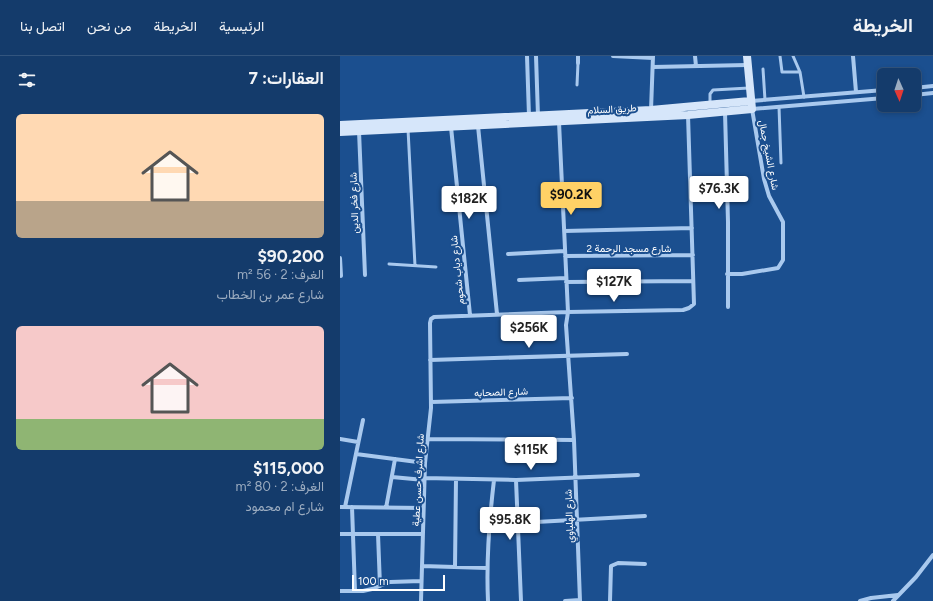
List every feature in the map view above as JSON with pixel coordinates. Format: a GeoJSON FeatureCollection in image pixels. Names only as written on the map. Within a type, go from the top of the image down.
{"type":"FeatureCollection","features":[{"type":"Feature","properties":{"kind":"main road"},"geometry":{"type":"LineString","coordinates":[[747,56],[751,105]]}},
{"type":"Feature","properties":{"kind":"main road","name":"طريق السلام"},"geometry":{"type":"LineString","coordinates":[[340,125],[533,119],[710,104],[751,105]]}},
{"type":"Feature","properties":{"kind":"main road","name":"طريق السلام"},"geometry":{"type":"LineString","coordinates":[[340,132],[478,126],[533,119],[559,122],[688,115],[725,112],[751,105]]}},
{"type":"Feature","properties":{"kind":"street"},"geometry":{"type":"LineString","coordinates":[[527,56],[533,119]]}},
{"type":"Feature","properties":{"kind":"street"},"geometry":{"type":"LineString","coordinates":[[533,119],[536,56]]}},
{"type":"Feature","properties":{"kind":"street"},"geometry":{"type":"LineString","coordinates":[[578,56],[578,63]]}},
{"type":"Feature","properties":{"kind":"street"},"geometry":{"type":"LineString","coordinates":[[613,56],[653,57],[650,110]]}},
{"type":"Feature","properties":{"kind":"street"},"geometry":{"type":"LineString","coordinates":[[695,56],[696,66]]}},
{"type":"Feature","properties":{"kind":"street"},"geometry":{"type":"LineString","coordinates":[[853,56],[856,92]]}},
{"type":"Feature","properties":{"kind":"street"},"geometry":{"type":"LineString","coordinates":[[652,67],[747,65]]}},
{"type":"Feature","properties":{"kind":"street"},"geometry":{"type":"LineString","coordinates":[[921,87],[933,86]]}},
{"type":"Feature","properties":{"kind":"street","name":"طريق السلام"},"geometry":{"type":"LineString","coordinates":[[751,105],[765,100],[877,90]]}},
{"type":"Feature","properties":{"kind":"street"},"geometry":{"type":"LineString","coordinates":[[921,94],[933,93]]}},
{"type":"Feature","properties":{"kind":"street","name":"طريق السلام"},"geometry":{"type":"LineString","coordinates":[[751,105],[779,107],[877,99]]}},
{"type":"Feature","properties":{"kind":"street","name":"شارع الشيخ جمال"},"geometry":{"type":"LineString","coordinates":[[727,274],[742,274],[778,268],[783,260],[783,222],[767,190],[751,105]]}},
{"type":"Feature","properties":{"kind":"street"},"geometry":{"type":"LineString","coordinates":[[725,112],[728,222],[728,307]]}},
{"type":"Feature","properties":{"kind":"street"},"geometry":{"type":"LineString","coordinates":[[470,315],[661,310],[689,308],[694,304],[688,115]]}},
{"type":"Feature","properties":{"kind":"street","name":"شارع الهلباوي"},"geometry":{"type":"LineString","coordinates":[[559,122],[568,312],[566,321],[572,398],[580,600]]}},
{"type":"Feature","properties":{"kind":"street"},"geometry":{"type":"LineString","coordinates":[[478,126],[497,314]]}},
{"type":"Feature","properties":{"kind":"street","name":"شارع دياب شحوم"},"geometry":{"type":"LineString","coordinates":[[451,127],[470,315]]}},
{"type":"Feature","properties":{"kind":"street","name":"شارع فخر الدين"},"geometry":{"type":"LineString","coordinates":[[359,131],[365,275]]}},
{"type":"Feature","properties":{"kind":"street"},"geometry":{"type":"LineString","coordinates":[[564,231],[692,228]]}},
{"type":"Feature","properties":{"kind":"street","name":"شارع مسجد الرحمة 2"},"geometry":{"type":"LineString","coordinates":[[508,254],[693,255]]}},
{"type":"Feature","properties":{"kind":"street"},"geometry":{"type":"LineString","coordinates":[[340,258],[341,276]]}},
{"type":"Feature","properties":{"kind":"street"},"geometry":{"type":"LineString","coordinates":[[519,280],[693,281]]}},
{"type":"Feature","properties":{"kind":"street","name":"شارع اشرف حسن عطية"},"geometry":{"type":"LineString","coordinates":[[421,601],[424,479],[431,402],[430,323],[431,319],[434,317],[470,315]]}},
{"type":"Feature","properties":{"kind":"street"},"geometry":{"type":"LineString","coordinates":[[430,360],[568,357],[627,354]]}},
{"type":"Feature","properties":{"kind":"street","name":"شارع الصحابه"},"geometry":{"type":"LineString","coordinates":[[431,402],[572,398]]}},
{"type":"Feature","properties":{"kind":"street"},"geometry":{"type":"LineString","coordinates":[[363,420],[342,507],[423,508]]}},
{"type":"Feature","properties":{"kind":"street"},"geometry":{"type":"LineString","coordinates":[[428,438],[574,440]]}},
{"type":"Feature","properties":{"kind":"street"},"geometry":{"type":"LineString","coordinates":[[340,439],[358,442]]}},
{"type":"Feature","properties":{"kind":"street"},"geometry":{"type":"LineString","coordinates":[[356,454],[425,463]]}},
{"type":"Feature","properties":{"kind":"street"},"geometry":{"type":"LineString","coordinates":[[386,508],[395,459]]}},
{"type":"Feature","properties":{"kind":"street"},"geometry":{"type":"LineString","coordinates":[[392,477],[424,479],[516,480],[638,475]]}},
{"type":"Feature","properties":{"kind":"street"},"geometry":{"type":"LineString","coordinates":[[455,567],[456,479]]}},
{"type":"Feature","properties":{"kind":"street"},"geometry":{"type":"LineString","coordinates":[[488,601],[488,532],[494,480]]}},
{"type":"Feature","properties":{"kind":"street"},"geometry":{"type":"LineString","coordinates":[[516,480],[521,601]]}},
{"type":"Feature","properties":{"kind":"street"},"geometry":{"type":"LineString","coordinates":[[352,507],[355,591]]}},
{"type":"Feature","properties":{"kind":"street"},"geometry":{"type":"LineString","coordinates":[[518,523],[645,516]]}},
{"type":"Feature","properties":{"kind":"street"},"geometry":{"type":"LineString","coordinates":[[340,534],[423,534]]}},
{"type":"Feature","properties":{"kind":"street"},"geometry":{"type":"LineString","coordinates":[[378,534],[380,586]]}},
{"type":"Feature","properties":{"kind":"street"},"geometry":{"type":"LineString","coordinates":[[893,601],[916,577],[933,556]]}},
{"type":"Feature","properties":{"kind":"street"},"geometry":{"type":"LineString","coordinates":[[610,601],[611,566],[618,563],[645,564]]}},
{"type":"Feature","properties":{"kind":"street"},"geometry":{"type":"LineString","coordinates":[[422,566],[487,568]]}},
{"type":"Feature","properties":{"kind":"street"},"geometry":{"type":"LineString","coordinates":[[340,591],[355,591],[380,586],[390,582],[421,581]]}},
{"type":"Feature","properties":{"kind":"street"},"geometry":{"type":"LineString","coordinates":[[860,601],[871,598],[898,595]]}},
{"type":"Feature","properties":{"kind":"street"},"geometry":{"type":"LineString","coordinates":[[565,601],[580,600]]}},
{"type":"Feature","properties":{"kind":"lane"},"geometry":{"type":"LineString","coordinates":[[780,56],[782,72],[800,72]]}},
{"type":"Feature","properties":{"kind":"lane"},"geometry":{"type":"LineString","coordinates":[[793,56],[800,72],[804,97]]}},
{"type":"Feature","properties":{"kind":"lane"},"geometry":{"type":"LineString","coordinates":[[577,85],[578,63]]}},
{"type":"Feature","properties":{"kind":"lane"},"geometry":{"type":"LineString","coordinates":[[763,69],[765,100]]}},
{"type":"Feature","properties":{"kind":"lane"},"geometry":{"type":"LineString","coordinates":[[710,104],[710,94],[713,90],[749,88]]}},
{"type":"Feature","properties":{"kind":"lane"},"geometry":{"type":"LineString","coordinates":[[779,107],[781,163]]}},
{"type":"Feature","properties":{"kind":"lane"},"geometry":{"type":"LineString","coordinates":[[408,129],[415,266]]}},
{"type":"Feature","properties":{"kind":"lane"},"geometry":{"type":"LineString","coordinates":[[389,264],[436,267]]}}]}
